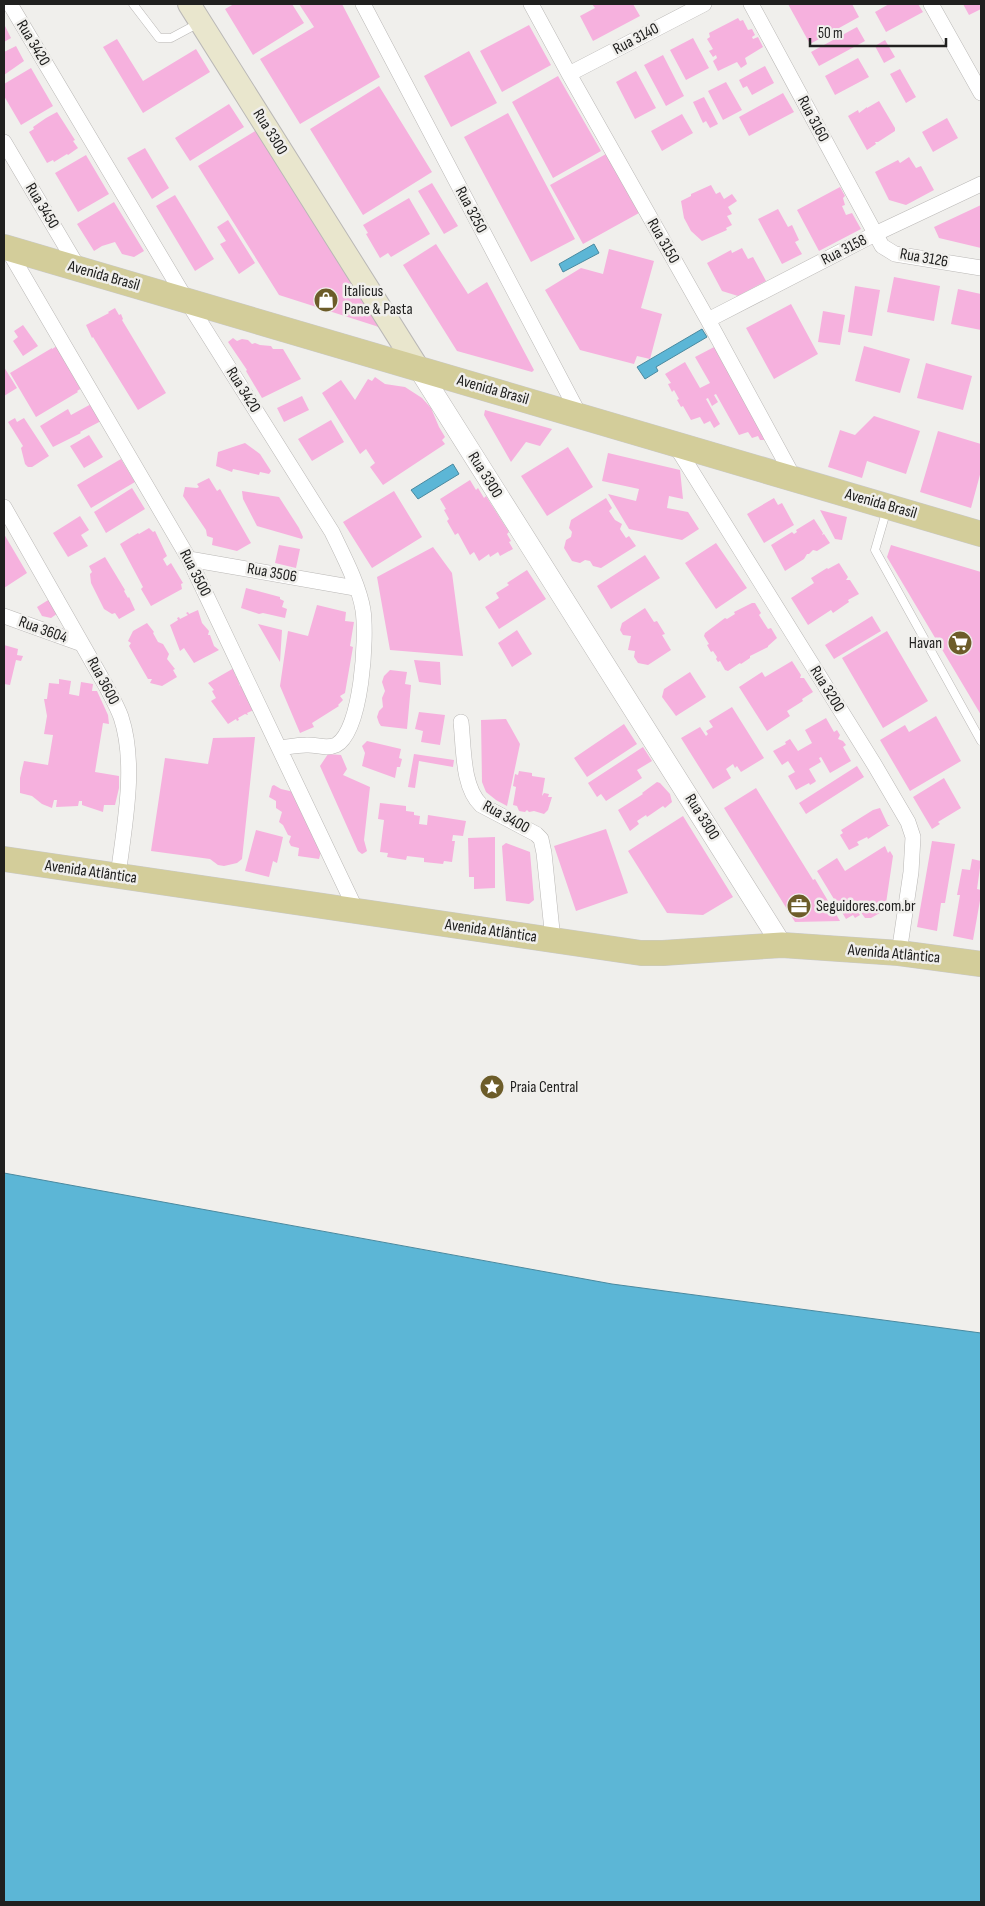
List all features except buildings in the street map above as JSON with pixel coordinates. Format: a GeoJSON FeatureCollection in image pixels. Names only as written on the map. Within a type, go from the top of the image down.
{"type":"FeatureCollection","features":[{"type":"Feature","properties":{"kind":"main road","name":"Rua 3300"},"geometry":{"type":"LineString","coordinates":[[195,13],[418,368]]}},
{"type":"Feature","properties":{"kind":"main road","name":"Avenida Brasil"},"geometry":{"type":"LineString","coordinates":[[5,248],[981,534]]}},
{"type":"Feature","properties":{"kind":"main road","name":"Avenida Atlântica"},"geometry":{"type":"LineString","coordinates":[[4,859],[641,953],[782,945],[899,954],[981,964]]}},
{"type":"Feature","properties":{"kind":"street","name":"Rua 3420"},"geometry":{"type":"LineString","coordinates":[[10,4],[187,301],[332,532],[348,567],[363,610],[362,683],[354,713],[344,736],[337,744],[323,748],[309,744],[280,748]]}},
{"type":"Feature","properties":{"kind":"street","name":"Rua 3250"},"geometry":{"type":"LineString","coordinates":[[363,4],[580,416]]}},
{"type":"Feature","properties":{"kind":"street","name":"Rua 3150"},"geometry":{"type":"LineString","coordinates":[[531,4],[794,478]]}},
{"type":"Feature","properties":{"kind":"street","name":"Rua 3140"},"geometry":{"type":"LineString","coordinates":[[569,74],[704,4]]}},
{"type":"Feature","properties":{"kind":"street","name":"Rua 3160"},"geometry":{"type":"LineString","coordinates":[[751,4],[875,234]]}},
{"type":"Feature","properties":{"kind":"street"},"geometry":{"type":"LineString","coordinates":[[931,4],[981,93]]}},
{"type":"Feature","properties":{"kind":"street","name":"Rua 3450"},"geometry":{"type":"LineString","coordinates":[[4,142],[79,269]]}},
{"type":"Feature","properties":{"kind":"street","name":"Rua 3158"},"geometry":{"type":"LineString","coordinates":[[708,320],[875,234],[981,184]]}},
{"type":"Feature","properties":{"kind":"street","name":"Rua 3126"},"geometry":{"type":"LineString","coordinates":[[875,234],[882,246],[895,254],[981,268]]}},
{"type":"Feature","properties":{"kind":"street","name":"Rua 3500"},"geometry":{"type":"LineString","coordinates":[[5,248],[189,559],[357,912]]}},
{"type":"Feature","properties":{"kind":"street","name":"Rua 3300"},"geometry":{"type":"LineString","coordinates":[[418,368],[782,945]]}},
{"type":"Feature","properties":{"kind":"street","name":"Rua 3200"},"geometry":{"type":"LineString","coordinates":[[674,443],[874,764],[908,822],[913,837],[911,872],[900,936],[899,954]]}},
{"type":"Feature","properties":{"kind":"street","name":"Rua 3600"},"geometry":{"type":"LineString","coordinates":[[4,506],[106,686],[121,717],[127,746],[128,792],[118,876]]}},
{"type":"Feature","properties":{"kind":"street","name":"Rua 3506"},"geometry":{"type":"LineString","coordinates":[[189,559],[355,588]]}},
{"type":"Feature","properties":{"kind":"street","name":"Rua 3604"},"geometry":{"type":"LineString","coordinates":[[4,616],[82,644]]}},
{"type":"Feature","properties":{"kind":"street","name":"Rua 3400"},"geometry":{"type":"LineString","coordinates":[[461,722],[468,787],[475,799],[481,805],[536,834],[541,839],[553,940]]}},
{"type":"Feature","properties":{"kind":"lane"},"geometry":{"type":"LineString","coordinates":[[133,4],[159,38],[171,38],[195,13]]}},
{"type":"Feature","properties":{"kind":"lane"},"geometry":{"type":"LineString","coordinates":[[887,507],[875,550],[981,741]]}},
{"type":"Feature","properties":{"kind":"water"},"geometry":{"type":"Polygon","coordinates":[[[594,244],[599,253],[563,272],[559,264],[594,244]]]}},
{"type":"Feature","properties":{"kind":"water"},"geometry":{"type":"Polygon","coordinates":[[[702,329],[707,337],[656,367],[658,371],[645,379],[637,367],[702,329]]]}},
{"type":"Feature","properties":{"kind":"water"},"geometry":{"type":"Polygon","coordinates":[[[453,464],[459,474],[418,499],[411,490],[453,464]]]}},
{"type":"Feature","properties":{"kind":"water"},"geometry":{"type":"Polygon","coordinates":[[[4,1173],[612,1284],[981,1333],[981,1902],[4,1902],[4,1173]]]}},
{"type":"Feature","properties":{"kind":"place","name":"Italicus Pane & Pasta"},"geometry":{"type":"Point","coordinates":[326,300]}},
{"type":"Feature","properties":{"kind":"place","name":"Havan"},"geometry":{"type":"Point","coordinates":[960,643]}},
{"type":"Feature","properties":{"kind":"place","name":"Seguidores.com.br"},"geometry":{"type":"Point","coordinates":[799,906]}},
{"type":"Feature","properties":{"kind":"place","name":"Praia Central"},"geometry":{"type":"Point","coordinates":[492,1087]}}]}
